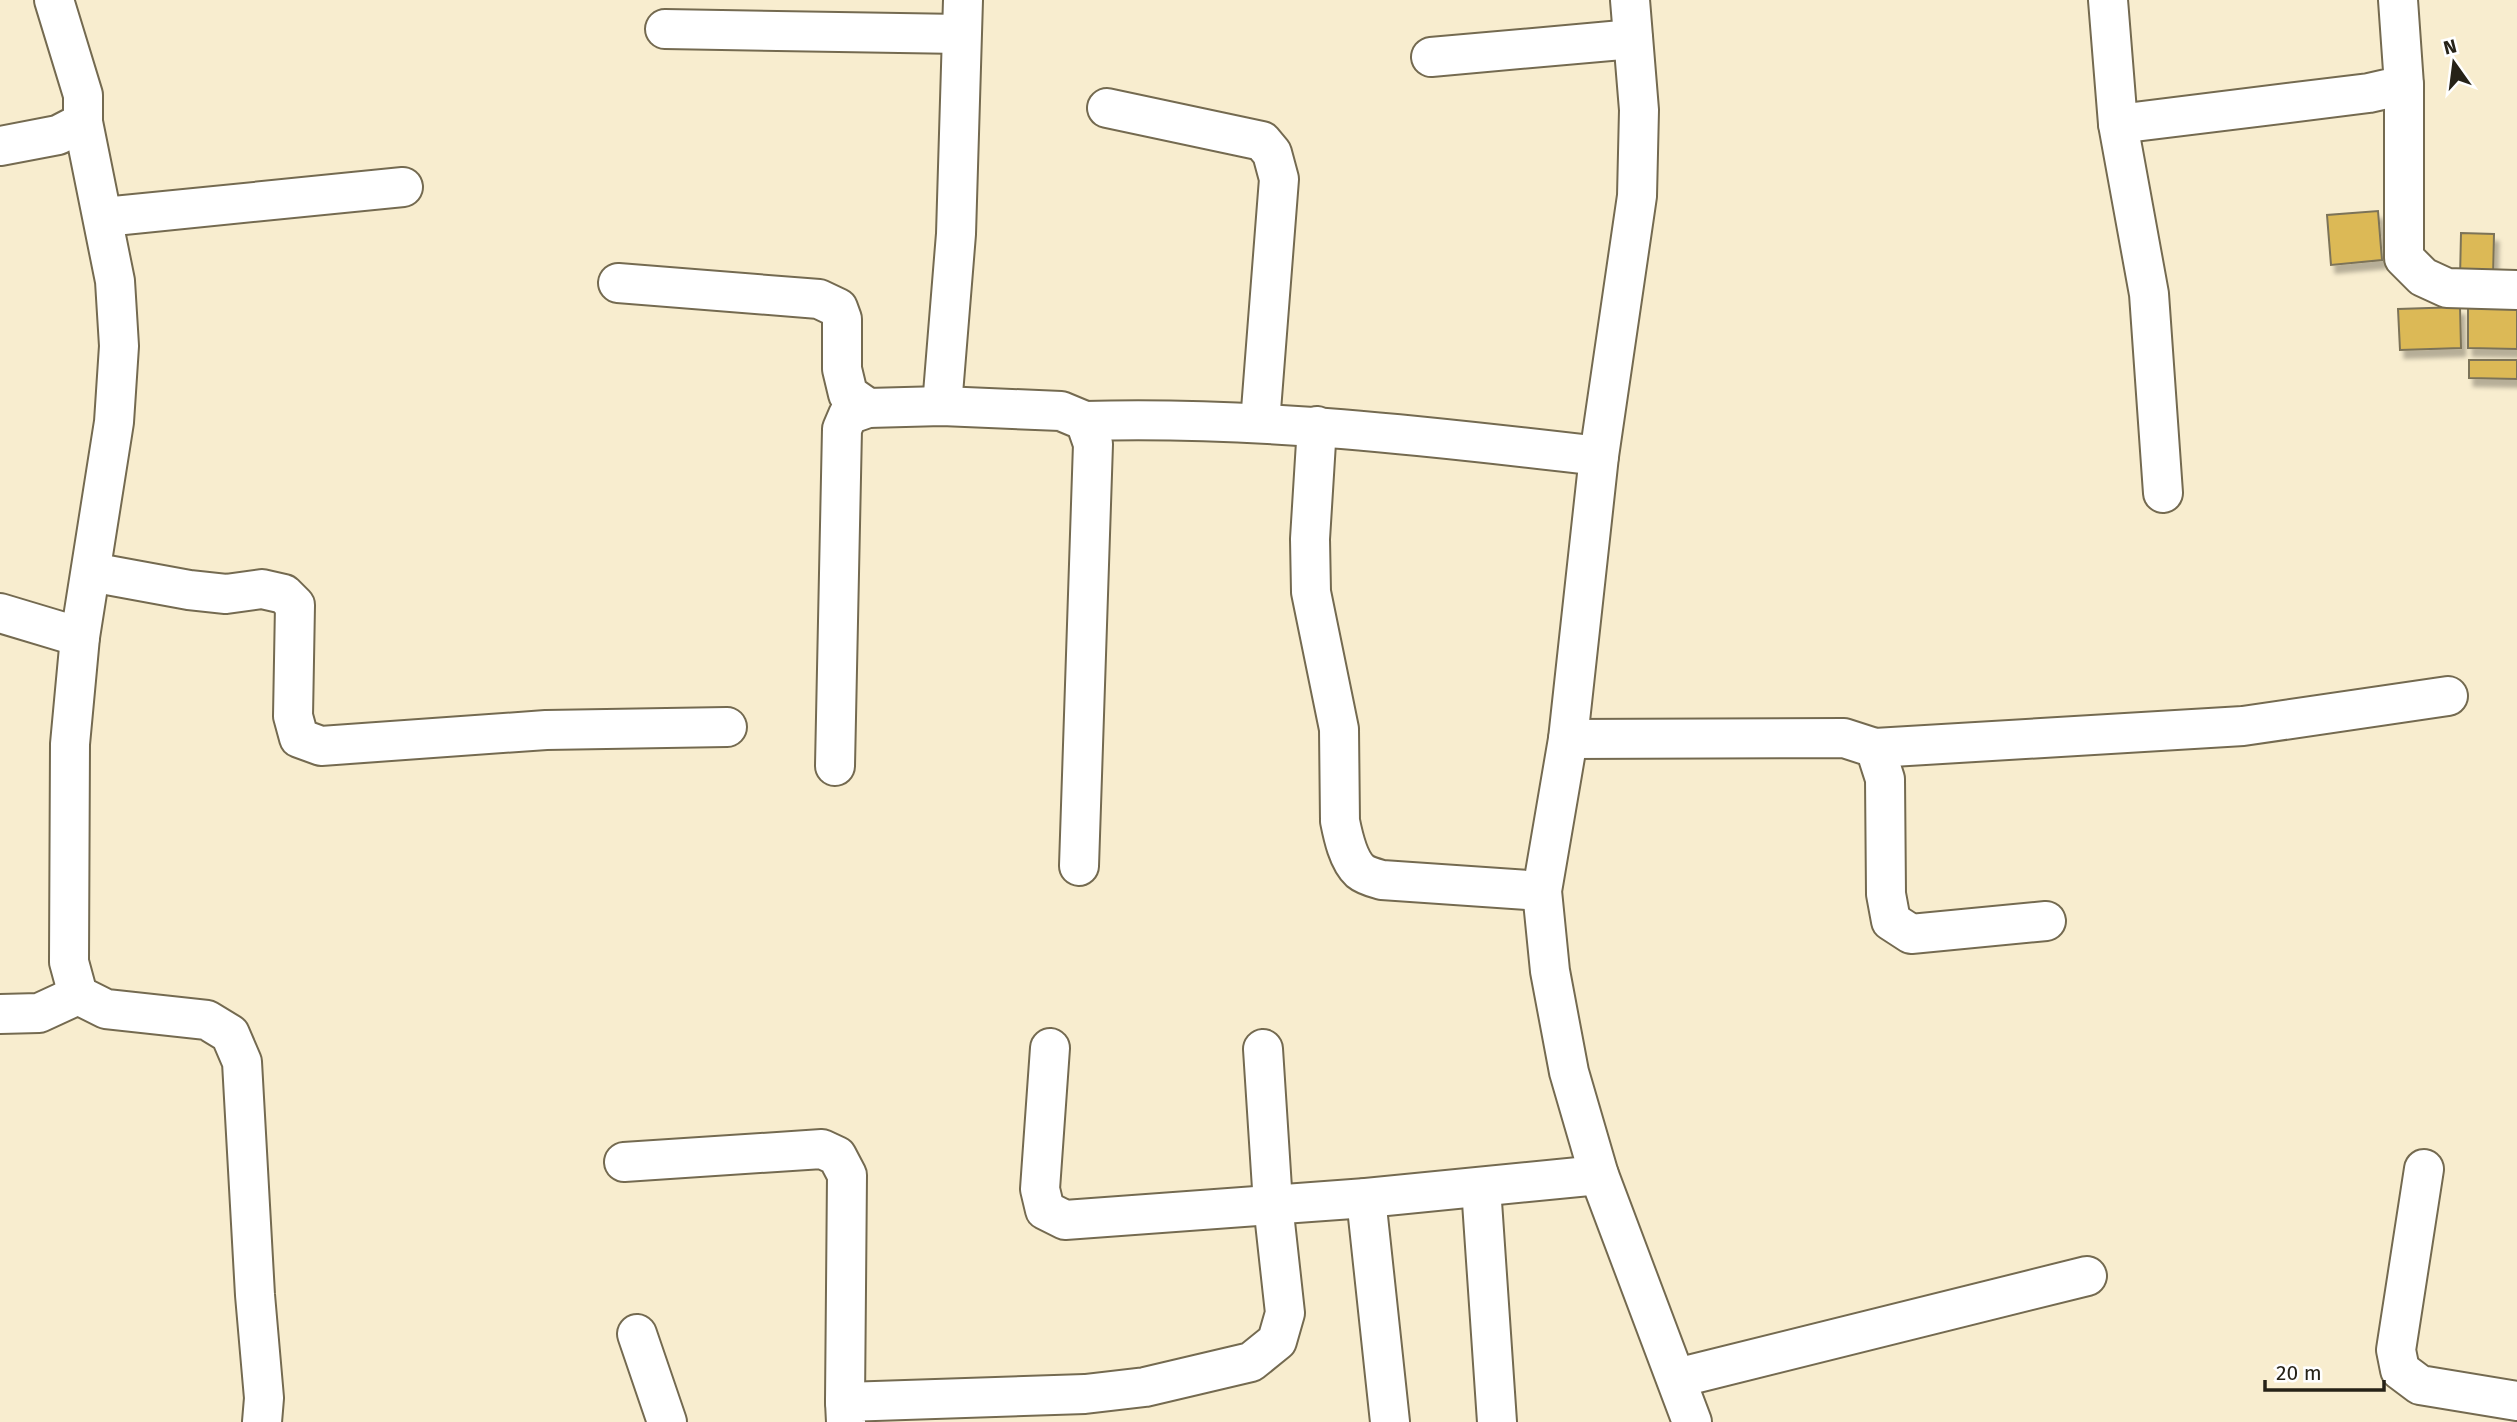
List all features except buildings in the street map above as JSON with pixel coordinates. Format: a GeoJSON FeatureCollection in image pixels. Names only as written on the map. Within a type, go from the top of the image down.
{"type":"FeatureCollection","features":[{"type":"Feature","properties":{"kind":"street"},"geometry":{"type":"LineString","coordinates":[[54,0],[83,95],[83,122],[116,281],[119,346],[114,422],[80,637],[70,744],[69,962],[78,995],[106,1009],[207,1020],[230,1034],[242,1062],[255,1295],[264,1398],[262,1422]]}},
{"type":"Feature","properties":{"kind":"street"},"geometry":{"type":"LineString","coordinates":[[1630,0],[1639,110],[1637,196],[1599,456],[1568,739],[1542,891],[1550,971],[1569,1072],[1599,1175],[1692,1422]]}},
{"type":"Feature","properties":{"kind":"street"},"geometry":{"type":"LineString","coordinates":[[2108,0],[2118,124],[2148,294],[2163,492]]}},
{"type":"Feature","properties":{"kind":"street"},"geometry":{"type":"LineString","coordinates":[[2398,0],[2404,85],[2404,258],[2423,278],[2447,288],[2517,290]]}},
{"type":"Feature","properties":{"kind":"street"},"geometry":{"type":"LineString","coordinates":[[665,29],[962,17],[956,234],[942,406]]}},
{"type":"Feature","properties":{"kind":"street"},"geometry":{"type":"LineString","coordinates":[[1431,57],[1633,39]]}},
{"type":"Feature","properties":{"kind":"street"},"geometry":{"type":"LineString","coordinates":[[2118,124],[2369,93],[2404,85]]}},
{"type":"Feature","properties":{"kind":"street"},"geometry":{"type":"LineString","coordinates":[[1107,108],[1262,141],[1272,153],[1279,178],[1260,423]]}},
{"type":"Feature","properties":{"kind":"street"},"geometry":{"type":"LineString","coordinates":[[0,146],[58,135],[83,122]]}},
{"type":"Feature","properties":{"kind":"street"},"geometry":{"type":"LineString","coordinates":[[104,217],[403,187]]}},
{"type":"Feature","properties":{"kind":"street"},"geometry":{"type":"LineString","coordinates":[[618,283],[819,299],[838,308],[842,319],[842,369],[848,394],[869,408]]}},
{"type":"Feature","properties":{"kind":"street"},"geometry":{"type":"LineString","coordinates":[[835,766],[842,429],[848,415],[869,408],[942,406],[1061,411],[1085,421],[1159,419],[1317,426],[1599,456]]}},
{"type":"Feature","properties":{"kind":"street"},"geometry":{"type":"LineString","coordinates":[[1079,866],[1093,444],[1085,421]]}},
{"type":"Feature","properties":{"kind":"street"},"geometry":{"type":"LineString","coordinates":[[1317,426],[1310,538],[1311,592],[1339,729],[1340,821],[1354,863],[1361,872],[1382,880],[1542,891]]}},
{"type":"Feature","properties":{"kind":"street"},"geometry":{"type":"LineString","coordinates":[[90,572],[190,590],[226,594],[262,589],[284,594],[295,605],[293,716],[299,738],[321,746],[546,730],[727,727]]}},
{"type":"Feature","properties":{"kind":"street"},"geometry":{"type":"LineString","coordinates":[[0,613],[80,637]]}},
{"type":"Feature","properties":{"kind":"street"},"geometry":{"type":"LineString","coordinates":[[1568,739],[1844,738],[1875,748],[2243,726],[2448,696]]}},
{"type":"Feature","properties":{"kind":"street"},"geometry":{"type":"LineString","coordinates":[[1875,748],[1885,779],[1886,894],[1891,921],[1911,934],[2046,921]]}},
{"type":"Feature","properties":{"kind":"street"},"geometry":{"type":"LineString","coordinates":[[0,1014],[39,1013],[78,995]]}},
{"type":"Feature","properties":{"kind":"street"},"geometry":{"type":"LineString","coordinates":[[1050,1048],[1040,1189],[1045,1210],[1065,1220],[1366,1198],[1599,1175]]}},
{"type":"Feature","properties":{"kind":"street"},"geometry":{"type":"LineString","coordinates":[[624,1162],[822,1149],[837,1156],[847,1175],[846,1412],[1145,1387],[1251,1362],[1278,1341],[1285,1313],[1273,1204],[1263,1049]]}},
{"type":"Feature","properties":{"kind":"street"},"geometry":{"type":"LineString","coordinates":[[2424,1169],[2396,1350],[2400,1370],[2420,1385],[2517,1401]]}},
{"type":"Feature","properties":{"kind":"street"},"geometry":{"type":"LineString","coordinates":[[1482,1187],[1497,1422]]}},
{"type":"Feature","properties":{"kind":"street"},"geometry":{"type":"LineString","coordinates":[[1366,1198],[1390,1422]]}},
{"type":"Feature","properties":{"kind":"street"},"geometry":{"type":"LineString","coordinates":[[1677,1378],[2087,1276]]}},
{"type":"Feature","properties":{"kind":"street"},"geometry":{"type":"LineString","coordinates":[[637,1334],[667,1422]]}}]}
